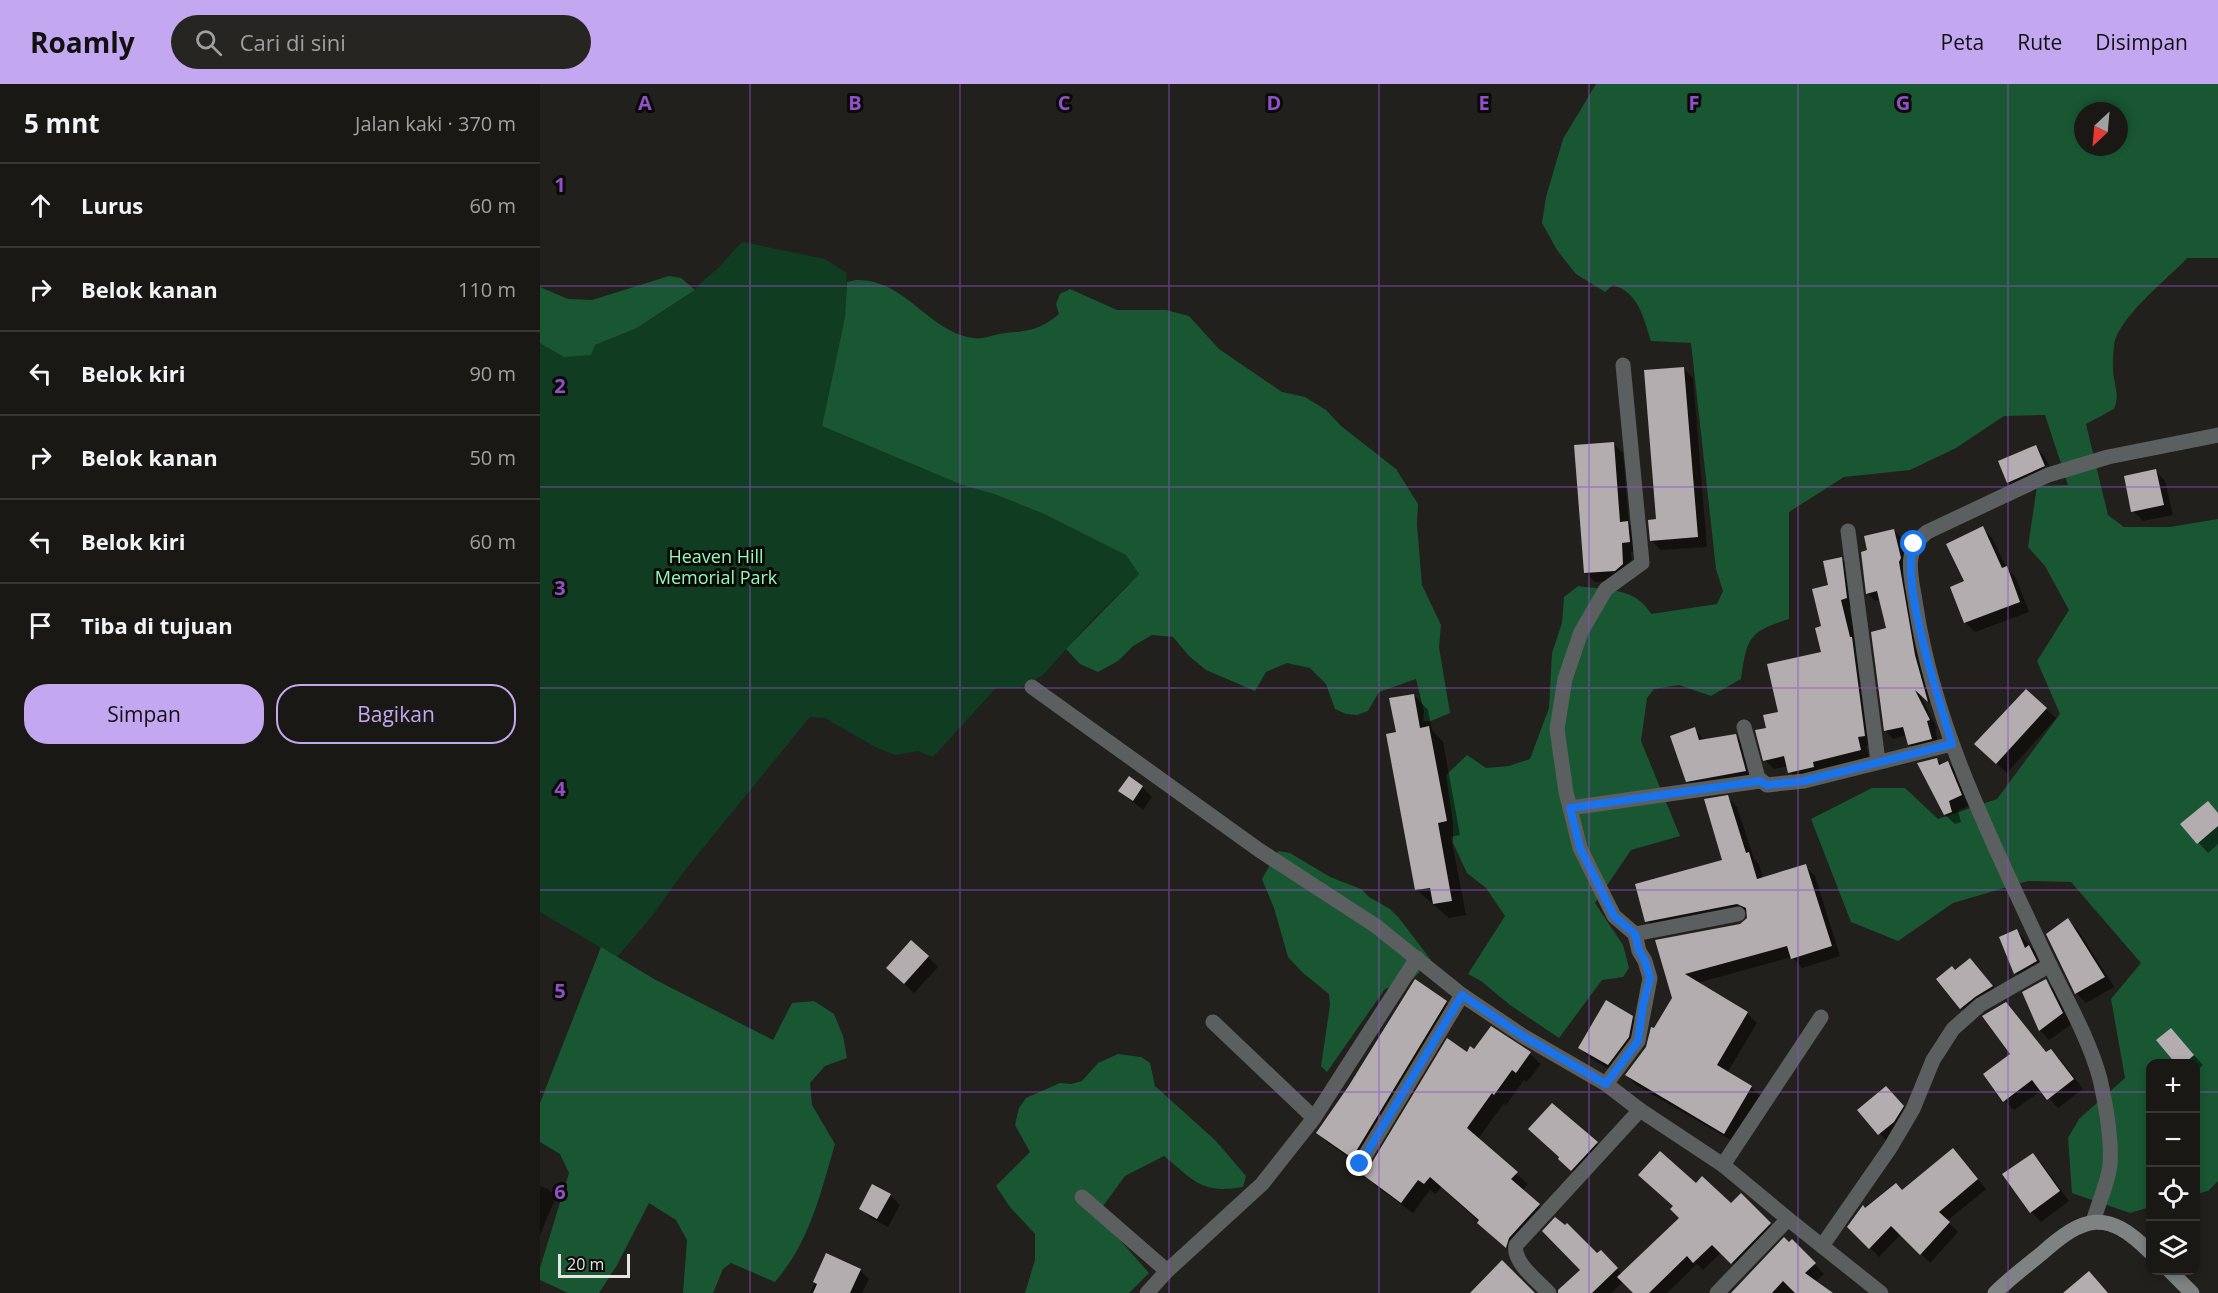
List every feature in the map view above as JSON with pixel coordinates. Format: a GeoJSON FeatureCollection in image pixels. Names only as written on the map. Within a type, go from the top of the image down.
{"type":"FeatureCollection","features":[{"type":"Feature","properties":{"kind":"main road"},"geometry":{"type":"LineString","coordinates":[[1995,1293],[2066,1232],[2093,1221],[2123,1230],[2146,1248]]}},
{"type":"Feature","properties":{"kind":"main road"},"geometry":{"type":"LineString","coordinates":[[2174,1275],[2192,1293]]}},
{"type":"Feature","properties":{"kind":"street"},"geometry":{"type":"LineString","coordinates":[[1606,1084],[1638,1041],[1643,1005],[1650,978],[1635,934],[1614,916],[1580,848],[1570,808],[1557,729],[1565,679],[1581,632],[1606,589],[1642,564],[1623,366]]}},
{"type":"Feature","properties":{"kind":"street"},"geometry":{"type":"LineString","coordinates":[[2093,1221],[2110,1166],[2108,1130],[2100,1080],[2086,1040],[1992,840],[1952,744],[1920,632],[1910,554],[1914,544],[1927,532],[2048,475],[2108,457],[2218,435]]}},
{"type":"Feature","properties":{"kind":"street"},"geometry":{"type":"LineString","coordinates":[[1848,531],[1878,761]]}},
{"type":"Feature","properties":{"kind":"street"},"geometry":{"type":"LineString","coordinates":[[1032,687],[1259,850],[1376,926],[1462,995],[1523,1036],[1606,1084],[1640,1110],[1724,1165],[1881,1293]]}},
{"type":"Feature","properties":{"kind":"street"},"geometry":{"type":"LineString","coordinates":[[1744,727],[1760,781]]}},
{"type":"Feature","properties":{"kind":"street"},"geometry":{"type":"LineString","coordinates":[[1570,808],[1760,781],[1767,785],[1804,781],[1952,744]]}},
{"type":"Feature","properties":{"kind":"street"},"geometry":{"type":"LineString","coordinates":[[1635,934],[1738,914]]}},
{"type":"Feature","properties":{"kind":"street"},"geometry":{"type":"LineString","coordinates":[[1147,1293],[1167,1271],[1262,1184],[1314,1118],[1417,958]]}},
{"type":"Feature","properties":{"kind":"street"},"geometry":{"type":"LineString","coordinates":[[1822,1246],[1890,1148],[1913,1109],[1933,1060],[1953,1029],[1980,1005],[2050,965]]}},
{"type":"Feature","properties":{"kind":"street"},"geometry":{"type":"LineString","coordinates":[[1360,1164],[1462,995]]}},
{"type":"Feature","properties":{"kind":"street"},"geometry":{"type":"LineString","coordinates":[[1724,1165],[1821,1017]]}},
{"type":"Feature","properties":{"kind":"street"},"geometry":{"type":"LineString","coordinates":[[1213,1022],[1314,1118]]}},
{"type":"Feature","properties":{"kind":"street"},"geometry":{"type":"LineString","coordinates":[[1550,1293],[1518,1259],[1514,1252],[1516,1245],[1640,1110]]}},
{"type":"Feature","properties":{"kind":"street"},"geometry":{"type":"LineString","coordinates":[[1082,1197],[1167,1271]]}},
{"type":"Feature","properties":{"kind":"street"},"geometry":{"type":"LineString","coordinates":[[1717,1293],[1788,1219]]}},
{"type":"Feature","properties":{"kind":"green space"},"geometry":{"type":"Polygon","coordinates":[[[1596,84],[2218,84],[2218,258],[2187,258],[2124,323],[2114,346],[2113,370],[2116,405],[2114,409],[2086,424],[2108,515],[2124,527],[2170,527],[2218,519],[2218,1181],[2208,1191],[2200,1193],[2200,1059],[2146,1059],[2146,1208],[2130,1213],[2072,1193],[2068,1138],[2079,1119],[2125,1078],[2111,999],[2141,963],[2071,882],[2028,881],[1953,903],[1898,941],[1851,922],[1811,819],[1872,788],[1905,788],[1938,819],[1997,799],[2060,714],[2037,661],[2069,610],[2045,566],[2028,547],[2037,486],[2068,485],[2045,415],[2004,416],[1956,448],[1910,470],[1844,477],[1789,512],[1789,619],[1757,633],[1748,645],[1741,679],[1711,696],[1679,685],[1654,689],[1647,698],[1641,741],[1680,836],[1631,850],[1595,903],[1623,945],[1629,968],[1623,977],[1602,980],[1559,1038],[1468,974],[1505,916],[1486,888],[1467,873],[1453,843],[1453,823],[1446,775],[1467,755],[1486,768],[1509,766],[1530,759],[1549,708],[1552,653],[1562,623],[1564,597],[1578,586],[1609,589],[1637,599],[1651,614],[1717,604],[1723,591],[1716,569],[1691,343],[1651,341],[1639,307],[1629,294],[1613,285],[1605,292],[1576,274],[1557,250],[1542,223],[1546,197],[1563,139],[1596,84]]]}},
{"type":"Feature","properties":{"kind":"green space","name":"Heaven Hill Memorial Park"},"geometry":{"type":"Polygon","coordinates":[[[743,242],[825,259],[847,273],[845,317],[822,426],[962,485],[994,494],[1044,514],[1127,555],[1139,574],[1092,620],[1043,675],[1020,688],[996,688],[933,757],[918,751],[895,755],[875,747],[825,718],[810,717],[617,957],[540,912],[540,343],[545,345],[595,345],[635,329],[695,290],[743,242]]]}},
{"type":"Feature","properties":{"kind":"green space"},"geometry":{"type":"Polygon","coordinates":[[[669,276],[681,278],[695,290],[635,329],[595,345],[591,355],[564,357],[540,343],[540,287],[568,299],[592,300],[669,276]]]}},
{"type":"Feature","properties":{"kind":"green space"},"geometry":{"type":"Polygon","coordinates":[[[856,280],[873,282],[889,288],[942,326],[973,338],[1040,327],[1059,314],[1056,304],[1060,294],[1070,289],[1117,310],[1166,310],[1189,316],[1219,349],[1282,392],[1305,397],[1326,410],[1341,426],[1396,469],[1418,504],[1417,525],[1422,585],[1441,625],[1439,647],[1450,713],[1431,721],[1423,721],[1424,712],[1416,679],[1379,692],[1368,711],[1357,715],[1346,714],[1335,709],[1326,684],[1310,668],[1287,663],[1266,672],[1255,691],[1206,670],[1189,656],[1173,637],[1152,635],[1133,646],[1118,661],[1098,672],[1080,664],[1066,649],[1139,574],[1126,555],[1044,514],[994,494],[962,485],[822,426],[845,317],[847,282],[856,280]]]}},
{"type":"Feature","properties":{"kind":"green space"},"geometry":{"type":"Polygon","coordinates":[[[1278,851],[1290,853],[1330,877],[1361,889],[1369,897],[1390,909],[1431,960],[1412,980],[1385,989],[1327,1072],[1321,1066],[1330,1005],[1329,994],[1303,973],[1288,957],[1274,908],[1262,879],[1278,851]]]}},
{"type":"Feature","properties":{"kind":"green space"},"geometry":{"type":"Polygon","coordinates":[[[601,947],[654,979],[773,1040],[792,1003],[814,1001],[834,1014],[843,1036],[847,1058],[825,1066],[810,1083],[812,1105],[835,1144],[819,1199],[805,1234],[775,1282],[731,1263],[723,1269],[713,1293],[683,1293],[687,1240],[676,1220],[649,1203],[617,1265],[599,1293],[568,1293],[540,1280],[540,1268],[569,1173],[560,1154],[540,1142],[540,1103],[601,947]]]}},
{"type":"Feature","properties":{"kind":"green space"},"geometry":{"type":"Polygon","coordinates":[[[1118,1054],[1141,1057],[1150,1063],[1155,1086],[1215,1140],[1246,1176],[1243,1187],[1217,1189],[1199,1184],[1164,1156],[1125,1176],[1097,1214],[1149,1273],[1129,1293],[1025,1293],[1035,1260],[1035,1234],[1010,1207],[996,1186],[1030,1152],[1015,1125],[1019,1108],[1026,1098],[1060,1083],[1071,1084],[1082,1081],[1098,1063],[1118,1054]]]}},
{"type":"Feature","properties":{"kind":"building"},"geometry":{"type":"Polygon","coordinates":[[[1684,367],[1698,537],[1650,541],[1648,520],[1656,519],[1644,370],[1684,367]]]}},
{"type":"Feature","properties":{"kind":"building"},"geometry":{"type":"Polygon","coordinates":[[[1614,442],[1620,522],[1628,521],[1630,542],[1622,543],[1623,564],[1615,571],[1584,573],[1574,445],[1614,442]]]}},
{"type":"Feature","properties":{"kind":"building"},"geometry":{"type":"Polygon","coordinates":[[[2036,445],[2045,466],[2007,483],[1998,461],[2036,445]]]}},
{"type":"Feature","properties":{"kind":"building"},"geometry":{"type":"Polygon","coordinates":[[[2156,469],[2164,505],[2131,512],[2124,476],[2156,469]]]}},
{"type":"Feature","properties":{"kind":"building"},"geometry":{"type":"Polygon","coordinates":[[[1983,526],[2002,568],[2007,566],[2020,602],[1964,623],[1950,587],[1964,581],[1946,544],[1983,526]]]}},
{"type":"Feature","properties":{"kind":"building"},"geometry":{"type":"Polygon","coordinates":[[[1894,529],[1901,558],[1899,562],[1915,655],[1928,702],[1915,690],[1930,720],[1927,721],[1932,739],[1908,745],[1903,727],[1884,731],[1871,632],[1886,628],[1877,591],[1866,594],[1861,552],[1867,550],[1864,536],[1894,529]]]}},
{"type":"Feature","properties":{"kind":"building"},"geometry":{"type":"Polygon","coordinates":[[[1842,557],[1847,598],[1841,600],[1850,637],[1852,637],[1865,736],[1858,737],[1861,750],[1813,762],[1814,767],[1788,773],[1784,756],[1763,761],[1755,730],[1766,728],[1763,715],[1778,712],[1767,664],[1821,652],[1815,628],[1821,626],[1812,589],[1828,585],[1823,561],[1842,557]]]}},
{"type":"Feature","properties":{"kind":"building"},"geometry":{"type":"Polygon","coordinates":[[[2026,689],[2047,708],[1996,764],[1974,744],[2026,689]]]}},
{"type":"Feature","properties":{"kind":"building"},"geometry":{"type":"Polygon","coordinates":[[[1414,694],[1420,728],[1429,726],[1447,821],[1438,823],[1452,901],[1433,904],[1430,888],[1415,890],[1386,734],[1396,732],[1389,698],[1414,694]]]}},
{"type":"Feature","properties":{"kind":"building"},"geometry":{"type":"Polygon","coordinates":[[[1695,727],[1699,740],[1736,734],[1746,771],[1686,782],[1670,736],[1695,727]]]}},
{"type":"Feature","properties":{"kind":"building"},"geometry":{"type":"Polygon","coordinates":[[[1937,758],[1939,765],[1948,761],[1962,795],[1949,801],[1952,812],[1944,815],[1917,763],[1937,758]]]}},
{"type":"Feature","properties":{"kind":"building"},"geometry":{"type":"Polygon","coordinates":[[[1129,776],[1143,786],[1133,801],[1118,791],[1129,776]]]}},
{"type":"Feature","properties":{"kind":"building"},"geometry":{"type":"Polygon","coordinates":[[[1728,795],[1746,853],[1749,852],[1757,879],[1806,864],[1832,946],[1791,959],[1787,946],[1685,974],[1748,1012],[1717,1065],[1752,1086],[1724,1134],[1625,1075],[1646,1047],[1651,1027],[1654,1028],[1672,998],[1655,940],[1740,924],[1747,918],[1746,908],[1737,904],[1645,922],[1635,884],[1722,860],[1704,799],[1728,795]]]}},
{"type":"Feature","properties":{"kind":"building"},"geometry":{"type":"Polygon","coordinates":[[[2208,801],[2218,813],[2218,826],[2197,844],[2180,824],[2208,801]]]}},
{"type":"Feature","properties":{"kind":"building"},"geometry":{"type":"Polygon","coordinates":[[[2068,918],[2105,977],[2075,994],[2046,934],[2068,918]]]}},
{"type":"Feature","properties":{"kind":"building"},"geometry":{"type":"Polygon","coordinates":[[[2017,929],[2025,948],[2029,945],[2037,961],[2014,974],[1999,937],[2017,929]]]}},
{"type":"Feature","properties":{"kind":"building"},"geometry":{"type":"Polygon","coordinates":[[[911,940],[929,956],[904,984],[886,968],[911,940]]]}},
{"type":"Feature","properties":{"kind":"building"},"geometry":{"type":"Polygon","coordinates":[[[1970,958],[1993,986],[1960,1009],[1936,979],[1952,966],[1955,970],[1970,958]]]}},
{"type":"Feature","properties":{"kind":"building"},"geometry":{"type":"Polygon","coordinates":[[[1415,979],[1447,1001],[1352,1158],[1316,1133],[1348,1087],[1415,979]]]}},
{"type":"Feature","properties":{"kind":"building"},"geometry":{"type":"Polygon","coordinates":[[[2046,979],[2063,1013],[2039,1031],[2022,992],[2046,979]]]}},
{"type":"Feature","properties":{"kind":"building"},"geometry":{"type":"Polygon","coordinates":[[[1606,1000],[1633,1016],[1629,1037],[1608,1065],[1578,1048],[1606,1000]]]}},
{"type":"Feature","properties":{"kind":"building"},"geometry":{"type":"Polygon","coordinates":[[[2006,1002],[2046,1052],[2051,1049],[2074,1079],[2047,1100],[2032,1080],[2003,1102],[1983,1074],[2010,1054],[1982,1016],[2006,1002]]]}},
{"type":"Feature","properties":{"kind":"building"},"geometry":{"type":"Polygon","coordinates":[[[1491,1026],[1531,1052],[1516,1073],[1512,1070],[1494,1095],[1492,1093],[1467,1128],[1518,1172],[1511,1179],[1540,1204],[1509,1238],[1506,1248],[1477,1223],[1479,1220],[1430,1177],[1424,1184],[1418,1180],[1401,1203],[1363,1175],[1447,1038],[1467,1052],[1470,1046],[1474,1049],[1491,1026]]]}},
{"type":"Feature","properties":{"kind":"building"},"geometry":{"type":"Polygon","coordinates":[[[2171,1028],[2194,1055],[2190,1059],[2172,1059],[2156,1040],[2171,1028]]]}},
{"type":"Feature","properties":{"kind":"building"},"geometry":{"type":"Polygon","coordinates":[[[1886,1086],[1904,1106],[1894,1122],[1878,1135],[1857,1110],[1886,1086]]]}},
{"type":"Feature","properties":{"kind":"building"},"geometry":{"type":"Polygon","coordinates":[[[1552,1103],[1598,1142],[1571,1171],[1528,1129],[1552,1103]]]}},
{"type":"Feature","properties":{"kind":"building"},"geometry":{"type":"Polygon","coordinates":[[[1953,1148],[1978,1179],[1939,1212],[1950,1222],[1920,1255],[1891,1226],[1869,1249],[1847,1227],[1863,1205],[1865,1208],[1896,1183],[1902,1190],[1953,1148]]]}},
{"type":"Feature","properties":{"kind":"building"},"geometry":{"type":"Polygon","coordinates":[[[1660,1151],[1696,1183],[1702,1176],[1731,1203],[1741,1193],[1771,1223],[1731,1264],[1712,1245],[1693,1263],[1687,1256],[1649,1293],[1633,1293],[1617,1277],[1679,1218],[1670,1209],[1673,1206],[1638,1175],[1660,1151]]]}},
{"type":"Feature","properties":{"kind":"building"},"geometry":{"type":"Polygon","coordinates":[[[2033,1153],[2060,1191],[2030,1213],[2002,1174],[2033,1153]]]}},
{"type":"Feature","properties":{"kind":"building"},"geometry":{"type":"Polygon","coordinates":[[[872,1184],[891,1194],[877,1219],[859,1209],[872,1184]]]}},
{"type":"Feature","properties":{"kind":"building"},"geometry":{"type":"Polygon","coordinates":[[[1555,1217],[1565,1225],[1567,1223],[1597,1253],[1601,1250],[1618,1268],[1592,1293],[1558,1293],[1558,1290],[1580,1270],[1542,1231],[1555,1217]]]}},
{"type":"Feature","properties":{"kind":"building"},"geometry":{"type":"Polygon","coordinates":[[[1784,1237],[1789,1242],[1792,1239],[1816,1263],[1805,1273],[1833,1293],[1795,1293],[1783,1281],[1772,1293],[1731,1293],[1784,1237]]]}},
{"type":"Feature","properties":{"kind":"building"},"geometry":{"type":"Polygon","coordinates":[[[826,1253],[861,1269],[850,1293],[813,1293],[817,1284],[813,1282],[826,1253]]]}},
{"type":"Feature","properties":{"kind":"building"},"geometry":{"type":"Polygon","coordinates":[[[1502,1260],[1535,1293],[1470,1293],[1502,1260]]]}},
{"type":"Feature","properties":{"kind":"building"},"geometry":{"type":"Polygon","coordinates":[[[2089,1271],[2108,1293],[2063,1293],[2089,1271]]]}},
{"type":"Feature","properties":{"kind":"route"},"geometry":{"type":"LineString","coordinates":[[1360,1164],[1462,995],[1523,1036],[1606,1084],[1638,1041],[1643,1005],[1650,978],[1635,934],[1614,916],[1580,848],[1570,808],[1760,781],[1767,785],[1804,781],[1952,744],[1920,632],[1910,565],[1910,554],[1914,544]]}}]}
